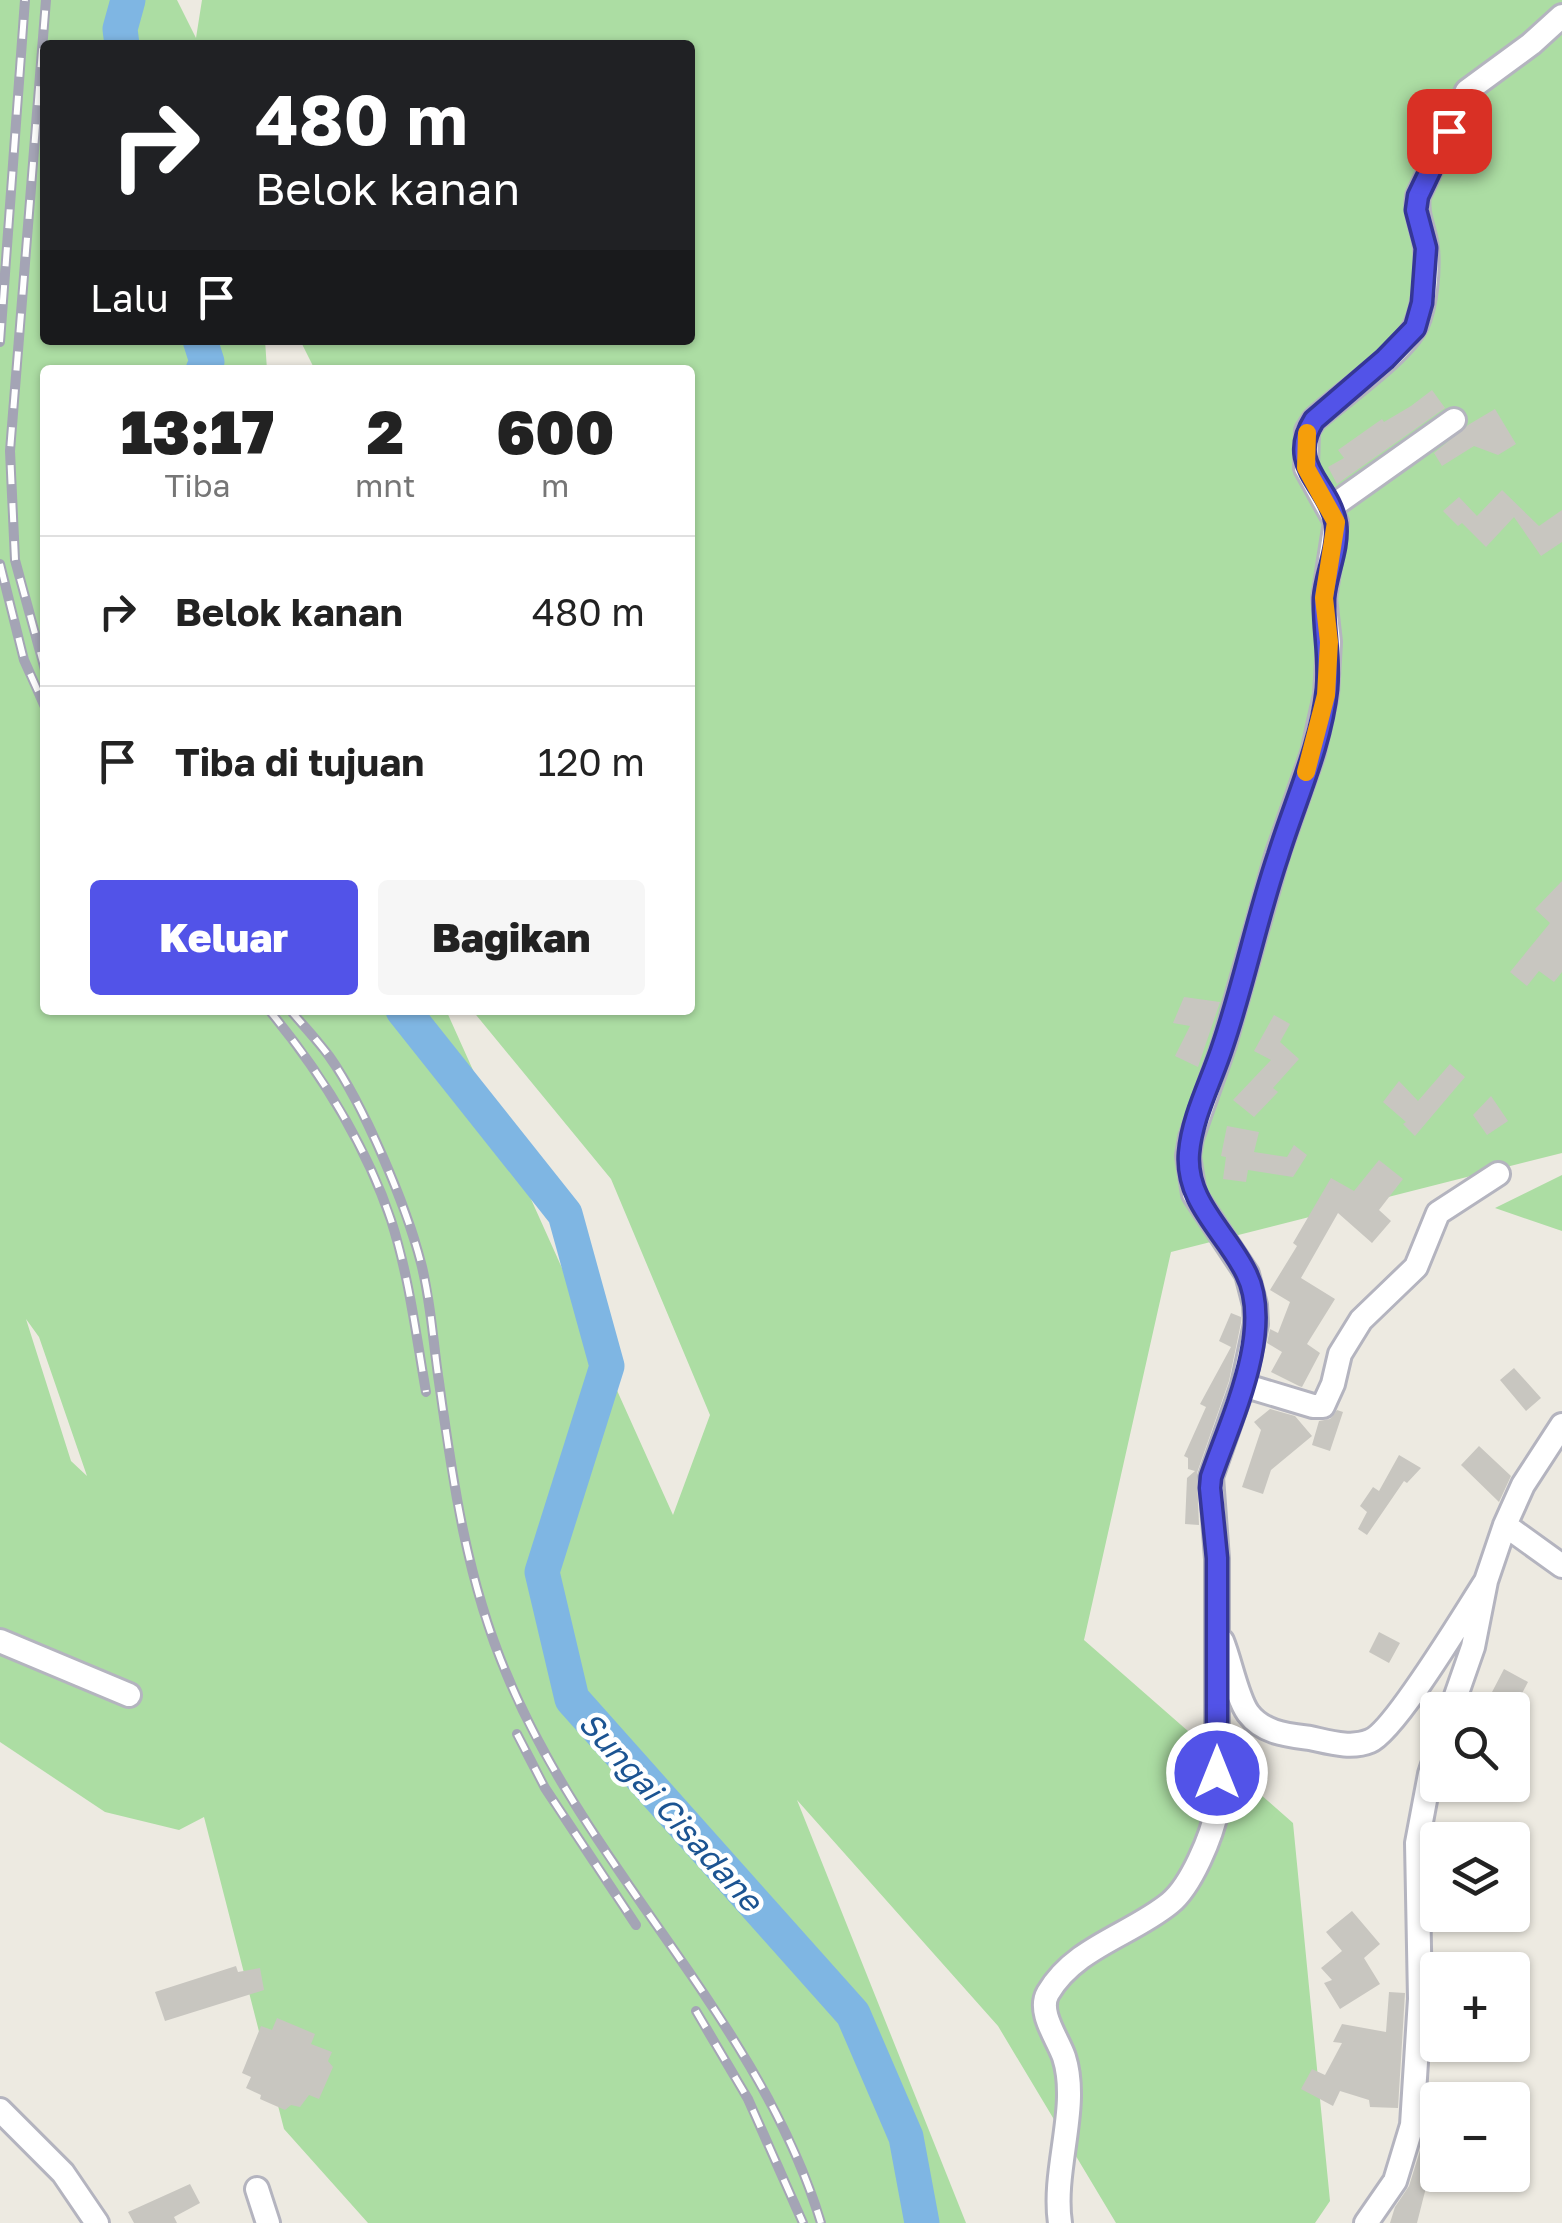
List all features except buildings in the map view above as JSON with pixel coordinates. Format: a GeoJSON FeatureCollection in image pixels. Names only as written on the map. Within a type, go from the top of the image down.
{"type":"FeatureCollection","features":[{"type":"Feature","properties":{"kind":"street"},"geometry":{"type":"LineString","coordinates":[[1060,2223],[1056,2199],[1069,2081],[1045,2001],[1082,1956],[1171,1903],[1213,1830],[1216,1809],[1217,1558],[1211,1477],[1243,1385],[1256,1324],[1247,1274],[1194,1194],[1188,1156],[1312,753],[1326,695],[1329,642],[1324,598],[1336,522],[1306,468],[1307,431],[1314,420],[1415,328],[1422,303],[1426,248],[1416,210],[1418,196],[1461,99],[1478,80],[1531,44],[1562,16]]}},
{"type":"Feature","properties":{"kind":"street"},"geometry":{"type":"LineString","coordinates":[[1330,508],[1454,420]]}},
{"type":"Feature","properties":{"kind":"street"},"geometry":{"type":"LineString","coordinates":[[1243,1385],[1323,1406],[1334,1384],[1340,1354],[1361,1320],[1416,1268],[1438,1213],[1498,1174]]}},
{"type":"Feature","properties":{"kind":"street"},"geometry":{"type":"LineString","coordinates":[[1457,1692],[1473,1647],[1486,1580],[1505,1525],[1523,1485],[1562,1426]]}},
{"type":"Feature","properties":{"kind":"street"},"geometry":{"type":"LineString","coordinates":[[1505,1525],[1562,1566]]}},
{"type":"Feature","properties":{"kind":"street"},"geometry":{"type":"LineString","coordinates":[[1217,1628],[1246,1711],[1260,1724],[1275,1732],[1351,1745],[1366,1743],[1379,1736],[1415,1688],[1486,1580]]}},
{"type":"Feature","properties":{"kind":"street"},"geometry":{"type":"LineString","coordinates":[[0,1641],[128,1695]]}},
{"type":"Feature","properties":{"kind":"street"},"geometry":{"type":"LineString","coordinates":[[1366,2223],[1395,2181],[1412,2124],[1420,2000],[1416,1843],[1424,1802]]}},
{"type":"Feature","properties":{"kind":"street"},"geometry":{"type":"LineString","coordinates":[[0,2110],[63,2173],[97,2223]]}},
{"type":"Feature","properties":{"kind":"street"},"geometry":{"type":"LineString","coordinates":[[257,2190],[268,2223]]}},
{"type":"Feature","properties":{"kind":"green space"},"geometry":{"type":"Polygon","coordinates":[[[0,0],[177,0],[196,38],[202,0],[1562,0],[1562,1153],[1171,1252],[1084,1640],[1293,1823],[1330,2201],[1315,2223],[1116,2223],[998,2026],[797,1800],[966,2223],[368,2223],[284,2129],[204,1817],[179,1830],[105,1812],[0,1742],[0,0]],[[26,1319],[71,1461],[87,1476],[39,1337],[26,1319]]]}},
{"type":"Feature","properties":{"kind":"green space"},"geometry":{"type":"Polygon","coordinates":[[[1562,1175],[1562,1231],[1495,1208],[1562,1175]]]}},
{"type":"Feature","properties":{"kind":"waterway","name":"Sungai Cisadane"},"geometry":{"type":"LineString","coordinates":[[121,40],[120,29],[128,0]]}},
{"type":"Feature","properties":{"kind":"waterway","name":"Sungai Cisadane"},"geometry":{"type":"LineString","coordinates":[[202,345],[206,365]]}},
{"type":"Feature","properties":{"kind":"waterway","name":"Sungai Cisadane"},"geometry":{"type":"LineString","coordinates":[[407,1015],[565,1214],[607,1366],[542,1572],[572,1699],[853,2014],[906,2137],[922,2223]]}},
{"type":"Feature","properties":{"kind":"railway"},"geometry":{"type":"LineString","coordinates":[[0,342],[25,0]]}},
{"type":"Feature","properties":{"kind":"railway"},"geometry":{"type":"LineString","coordinates":[[43,40],[46,0]]}},
{"type":"Feature","properties":{"kind":"railway"},"geometry":{"type":"LineString","coordinates":[[40,75],[10,451],[15,560],[40,652]]}},
{"type":"Feature","properties":{"kind":"railway"},"geometry":{"type":"LineString","coordinates":[[0,564],[24,660],[40,696]]}},
{"type":"Feature","properties":{"kind":"railway"},"geometry":{"type":"LineString","coordinates":[[273,1015],[340,1110],[380,1191],[403,1262],[426,1392]]}},
{"type":"Feature","properties":{"kind":"railway"},"geometry":{"type":"LineString","coordinates":[[294,1015],[329,1056],[356,1101],[395,1185],[414,1239],[427,1292],[463,1531],[481,1604],[507,1675],[541,1746],[582,1815],[757,2079],[793,2149],[821,2223]]}},
{"type":"Feature","properties":{"kind":"railway"},"geometry":{"type":"LineString","coordinates":[[517,1734],[545,1788],[636,1925]]}},
{"type":"Feature","properties":{"kind":"railway"},"geometry":{"type":"LineString","coordinates":[[696,2011],[748,2099],[803,2223]]}},
{"type":"Feature","properties":{"kind":"slow traffic"},"geometry":{"type":"LineString","coordinates":[[1306,772],[1326,695],[1329,642],[1324,598],[1336,538],[1336,522],[1306,468],[1307,433]]}},
{"type":"Feature","properties":{"kind":"route"},"geometry":{"type":"LineString","coordinates":[[1217,1773],[1217,1558],[1210,1488],[1243,1385],[1256,1324],[1247,1274],[1194,1194],[1188,1156],[1312,753],[1326,695],[1329,642],[1324,598],[1336,522],[1306,468],[1307,431],[1314,420],[1415,328],[1422,303],[1426,248],[1416,210],[1418,196],[1449,131]]}}]}
